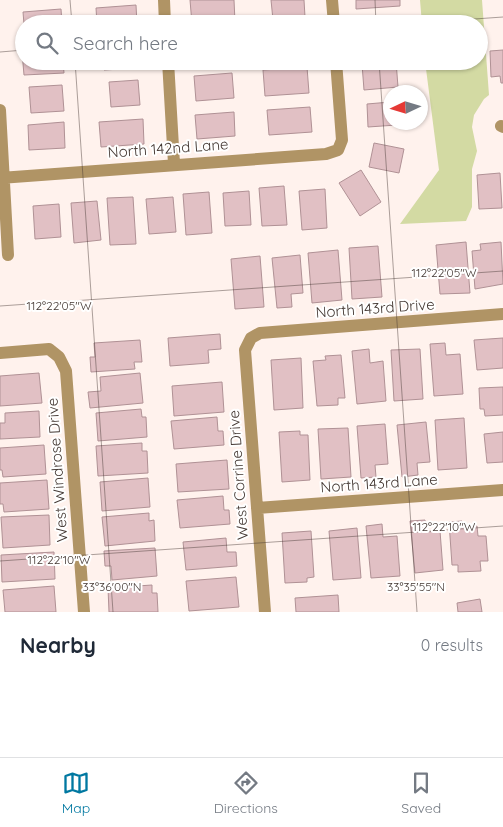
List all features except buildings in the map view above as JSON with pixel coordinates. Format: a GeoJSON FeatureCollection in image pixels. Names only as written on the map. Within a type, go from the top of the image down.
{"type":"FeatureCollection","features":[{"type":"Feature","properties":{"kind":"street"},"geometry":{"type":"LineString","coordinates":[[164,0],[165,15]]}},
{"type":"Feature","properties":{"kind":"street"},"geometry":{"type":"LineString","coordinates":[[332,0],[333,15]]}},
{"type":"Feature","properties":{"kind":"street"},"geometry":{"type":"LineString","coordinates":[[169,70],[174,164]]}},
{"type":"Feature","properties":{"kind":"street","name":"North 142nd Lane"},"geometry":{"type":"LineString","coordinates":[[2,178],[326,154],[338,150],[342,140],[337,70]]}},
{"type":"Feature","properties":{"kind":"street"},"geometry":{"type":"LineString","coordinates":[[0,110],[2,178],[8,255]]}},
{"type":"Feature","properties":{"kind":"street","name":"North 143rd Drive"},"geometry":{"type":"LineString","coordinates":[[251,338],[260,333],[503,314]]}},
{"type":"Feature","properties":{"kind":"street","name":"West Corrine Drive"},"geometry":{"type":"LineString","coordinates":[[251,338],[245,350],[265,612]]}},
{"type":"Feature","properties":{"kind":"street","name":"West Windrose Drive"},"geometry":{"type":"LineString","coordinates":[[0,353],[50,349],[59,357],[66,371],[84,612]]}},
{"type":"Feature","properties":{"kind":"street"},"geometry":{"type":"LineString","coordinates":[[502,490],[503,503]]}},
{"type":"Feature","properties":{"kind":"street","name":"North 143rd Lane"},"geometry":{"type":"LineString","coordinates":[[257,508],[502,490]]}},
{"type":"Feature","properties":{"kind":"green space"},"geometry":{"type":"Polygon","coordinates":[[[420,0],[482,0],[483,15],[421,15],[420,0]]]}},
{"type":"Feature","properties":{"kind":"green space"},"geometry":{"type":"Polygon","coordinates":[[[426,70],[487,70],[489,95],[484,99],[474,115],[472,127],[477,151],[472,169],[472,207],[466,221],[400,224],[439,170],[426,70]]]}}]}
